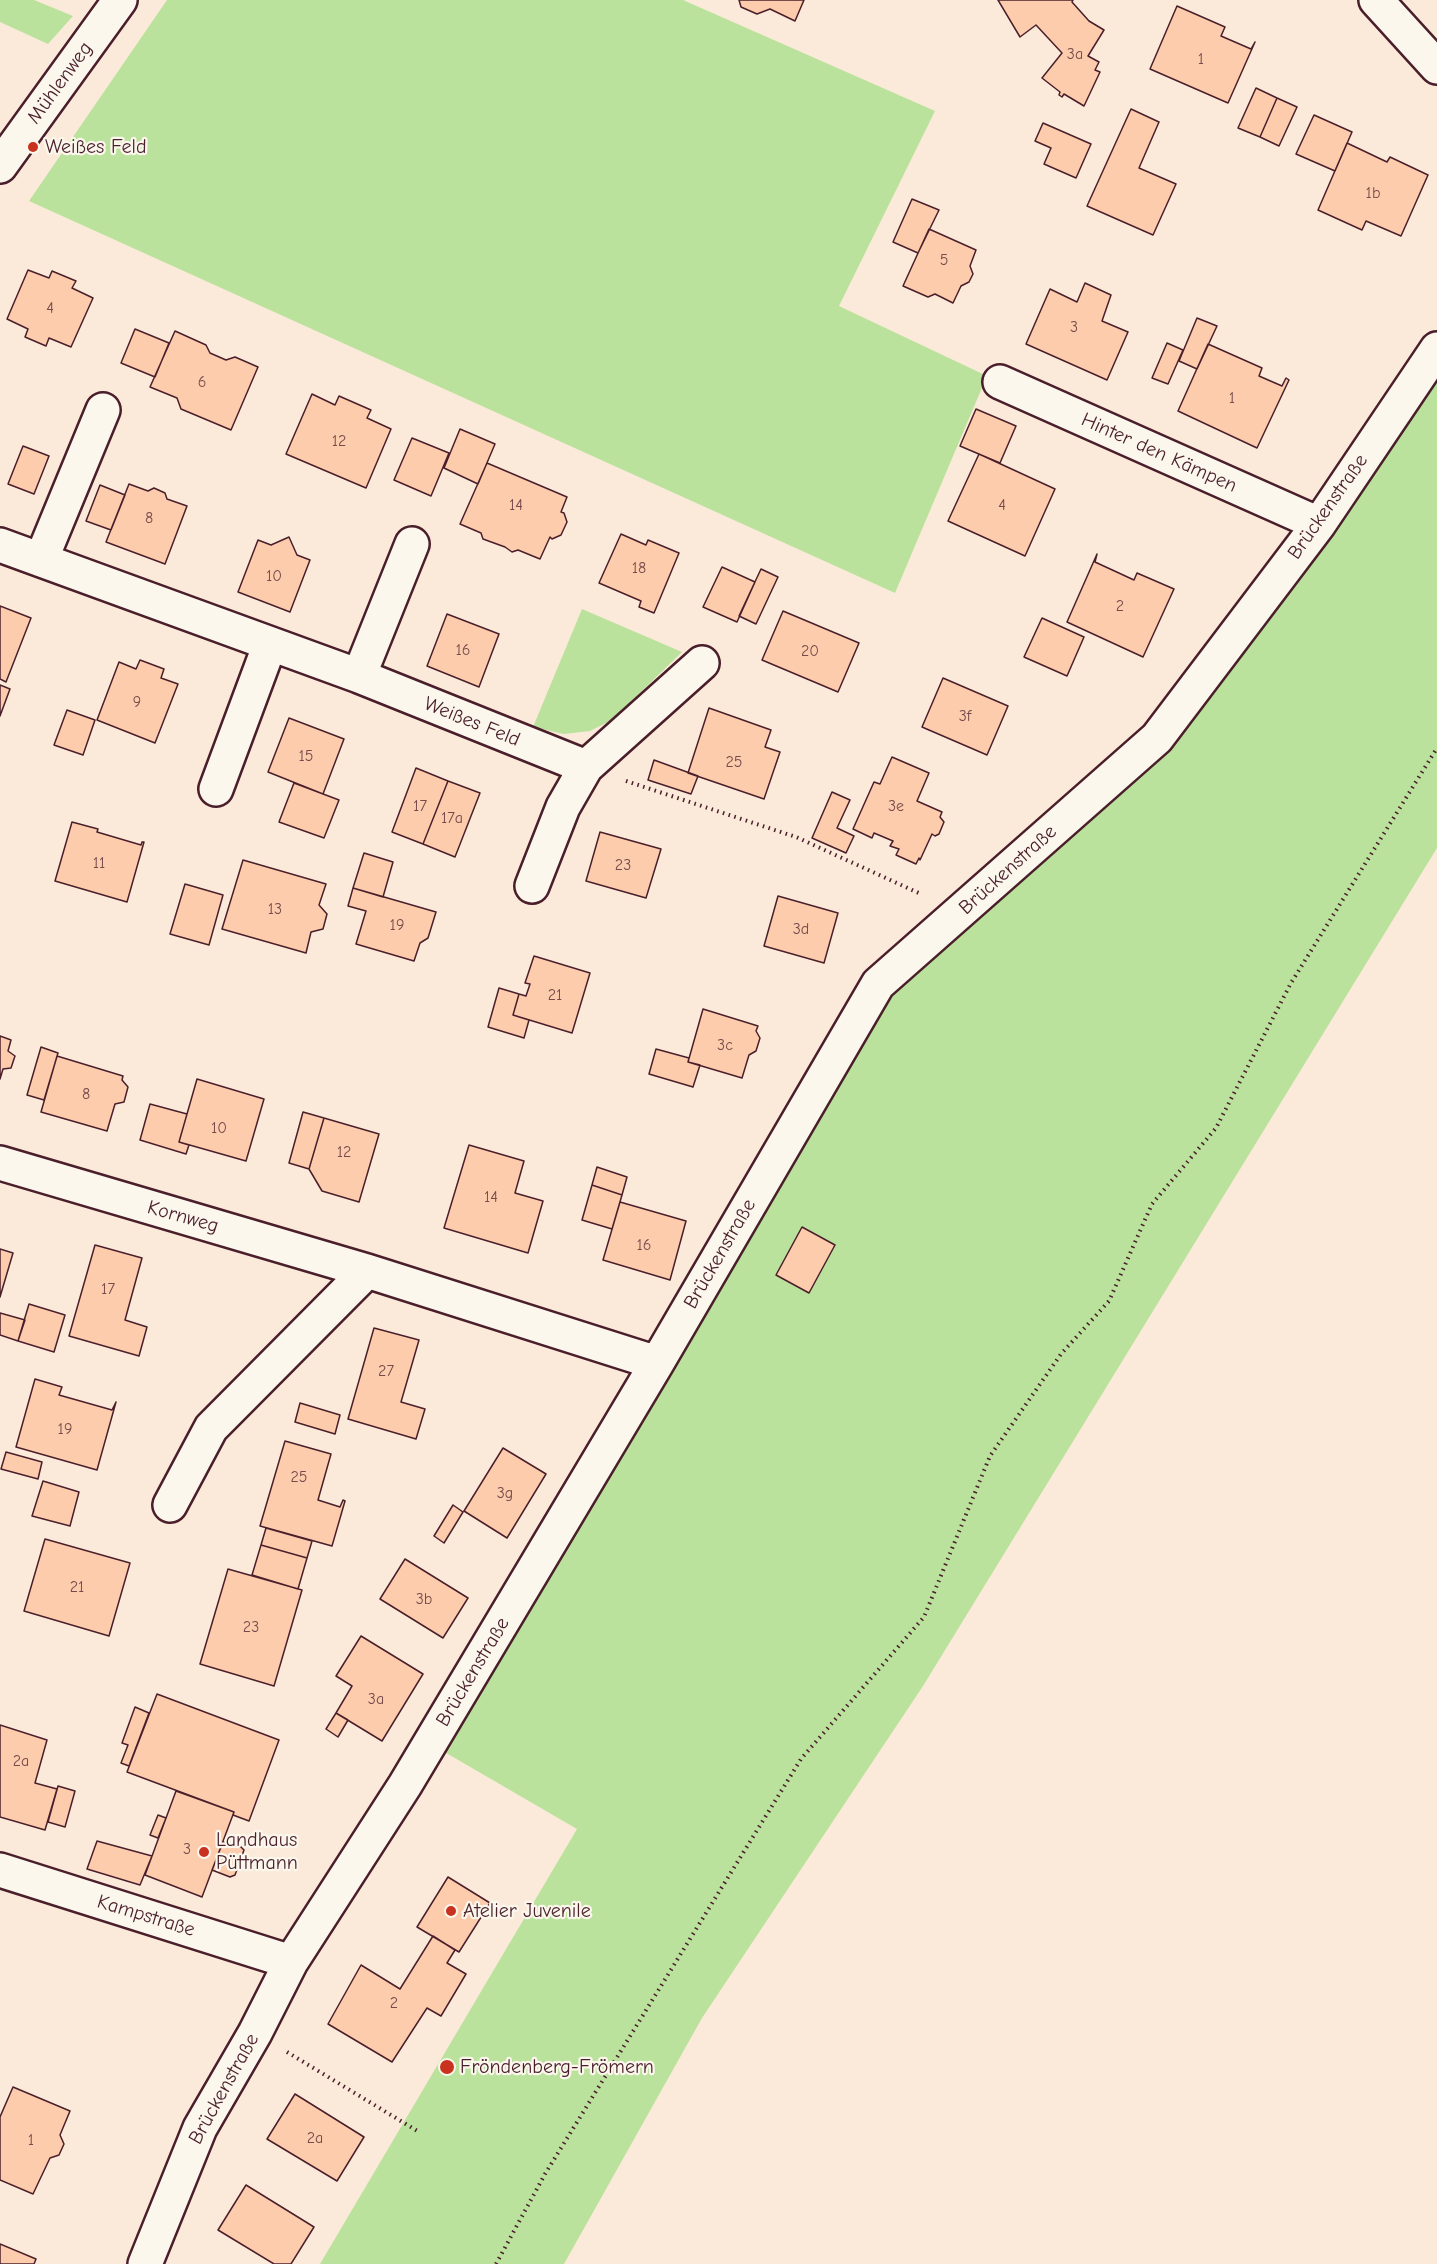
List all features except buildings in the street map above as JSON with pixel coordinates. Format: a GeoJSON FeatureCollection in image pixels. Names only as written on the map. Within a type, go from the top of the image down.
{"type":"FeatureCollection","features":[{"type":"Feature","properties":{"kind":"street","name":"Mühlenweg"},"geometry":{"type":"LineString","coordinates":[[0,166],[120,0]]}},
{"type":"Feature","properties":{"kind":"street"},"geometry":{"type":"LineString","coordinates":[[1376,0],[1437,67]]}},
{"type":"Feature","properties":{"kind":"street","name":"Brückenstraße"},"geometry":{"type":"LineString","coordinates":[[145,2264],[200,2128],[255,2033],[291,1962],[405,1785],[657,1362],[878,984],[1157,738],[1319,524],[1437,349]]}},
{"type":"Feature","properties":{"kind":"street","name":"Hinter den Kämpen"},"geometry":{"type":"LineString","coordinates":[[1000,382],[1319,524]]}},
{"type":"Feature","properties":{"kind":"street"},"geometry":{"type":"LineString","coordinates":[[41,560],[103,410]]}},
{"type":"Feature","properties":{"kind":"street","name":"Weißes Feld"},"geometry":{"type":"LineString","coordinates":[[0,544],[359,676],[585,767]]}},
{"type":"Feature","properties":{"kind":"street"},"geometry":{"type":"LineString","coordinates":[[359,676],[412,544]]}},
{"type":"Feature","properties":{"kind":"street"},"geometry":{"type":"LineString","coordinates":[[216,789],[270,644]]}},
{"type":"Feature","properties":{"kind":"street"},"geometry":{"type":"LineString","coordinates":[[532,886],[563,807],[585,767],[702,663]]}},
{"type":"Feature","properties":{"kind":"street","name":"Kornweg"},"geometry":{"type":"LineString","coordinates":[[0,1163],[367,1271],[657,1362]]}},
{"type":"Feature","properties":{"kind":"street"},"geometry":{"type":"LineString","coordinates":[[170,1505],[211,1428],[367,1271]]}},
{"type":"Feature","properties":{"kind":"street","name":"Kampstraße"},"geometry":{"type":"LineString","coordinates":[[0,1870],[291,1962]]}},
{"type":"Feature","properties":{"kind":"path"},"geometry":{"type":"LineString","coordinates":[[496,2264],[551,2164],[801,1759],[924,1617],[990,1456],[1061,1354],[1109,1301],[1152,1204],[1216,1128],[1291,983],[1437,748]]}},
{"type":"Feature","properties":{"kind":"path"},"geometry":{"type":"LineString","coordinates":[[585,767],[796,837],[960,913]]}},
{"type":"Feature","properties":{"kind":"path"},"geometry":{"type":"LineString","coordinates":[[255,2033],[419,2132]]}},
{"type":"Feature","properties":{"kind":"green space"},"geometry":{"type":"Polygon","coordinates":[[[0,0],[34,0],[73,16],[48,44],[0,22],[0,0]]]}},
{"type":"Feature","properties":{"kind":"green space"},"geometry":{"type":"Polygon","coordinates":[[[167,0],[683,0],[935,111],[839,306],[987,376],[895,593],[29,201],[167,0]]]}},
{"type":"Feature","properties":{"kind":"green space"},"geometry":{"type":"Polygon","coordinates":[[[1437,363],[1437,848],[923,1686],[702,2018],[564,2264],[320,2264],[577,1829],[441,1750],[882,992],[1166,745],[1437,363]]]}},
{"type":"Feature","properties":{"kind":"green space"},"geometry":{"type":"Polygon","coordinates":[[[582,609],[682,652],[612,720],[590,731],[564,734],[533,727],[582,609]]]}},
{"type":"Feature","properties":{"kind":"place","name":"Weißes Feld"},"geometry":{"type":"Point","coordinates":[33,147]}},
{"type":"Feature","properties":{"kind":"place","name":"Landhaus Püttmann"},"geometry":{"type":"Point","coordinates":[204,1852]}},
{"type":"Feature","properties":{"kind":"place","name":"Atelier Juvenile"},"geometry":{"type":"Point","coordinates":[451,1911]}},
{"type":"Feature","properties":{"kind":"place","name":"Fröndenberg-Frömern"},"geometry":{"type":"Point","coordinates":[447,2067]}}]}
